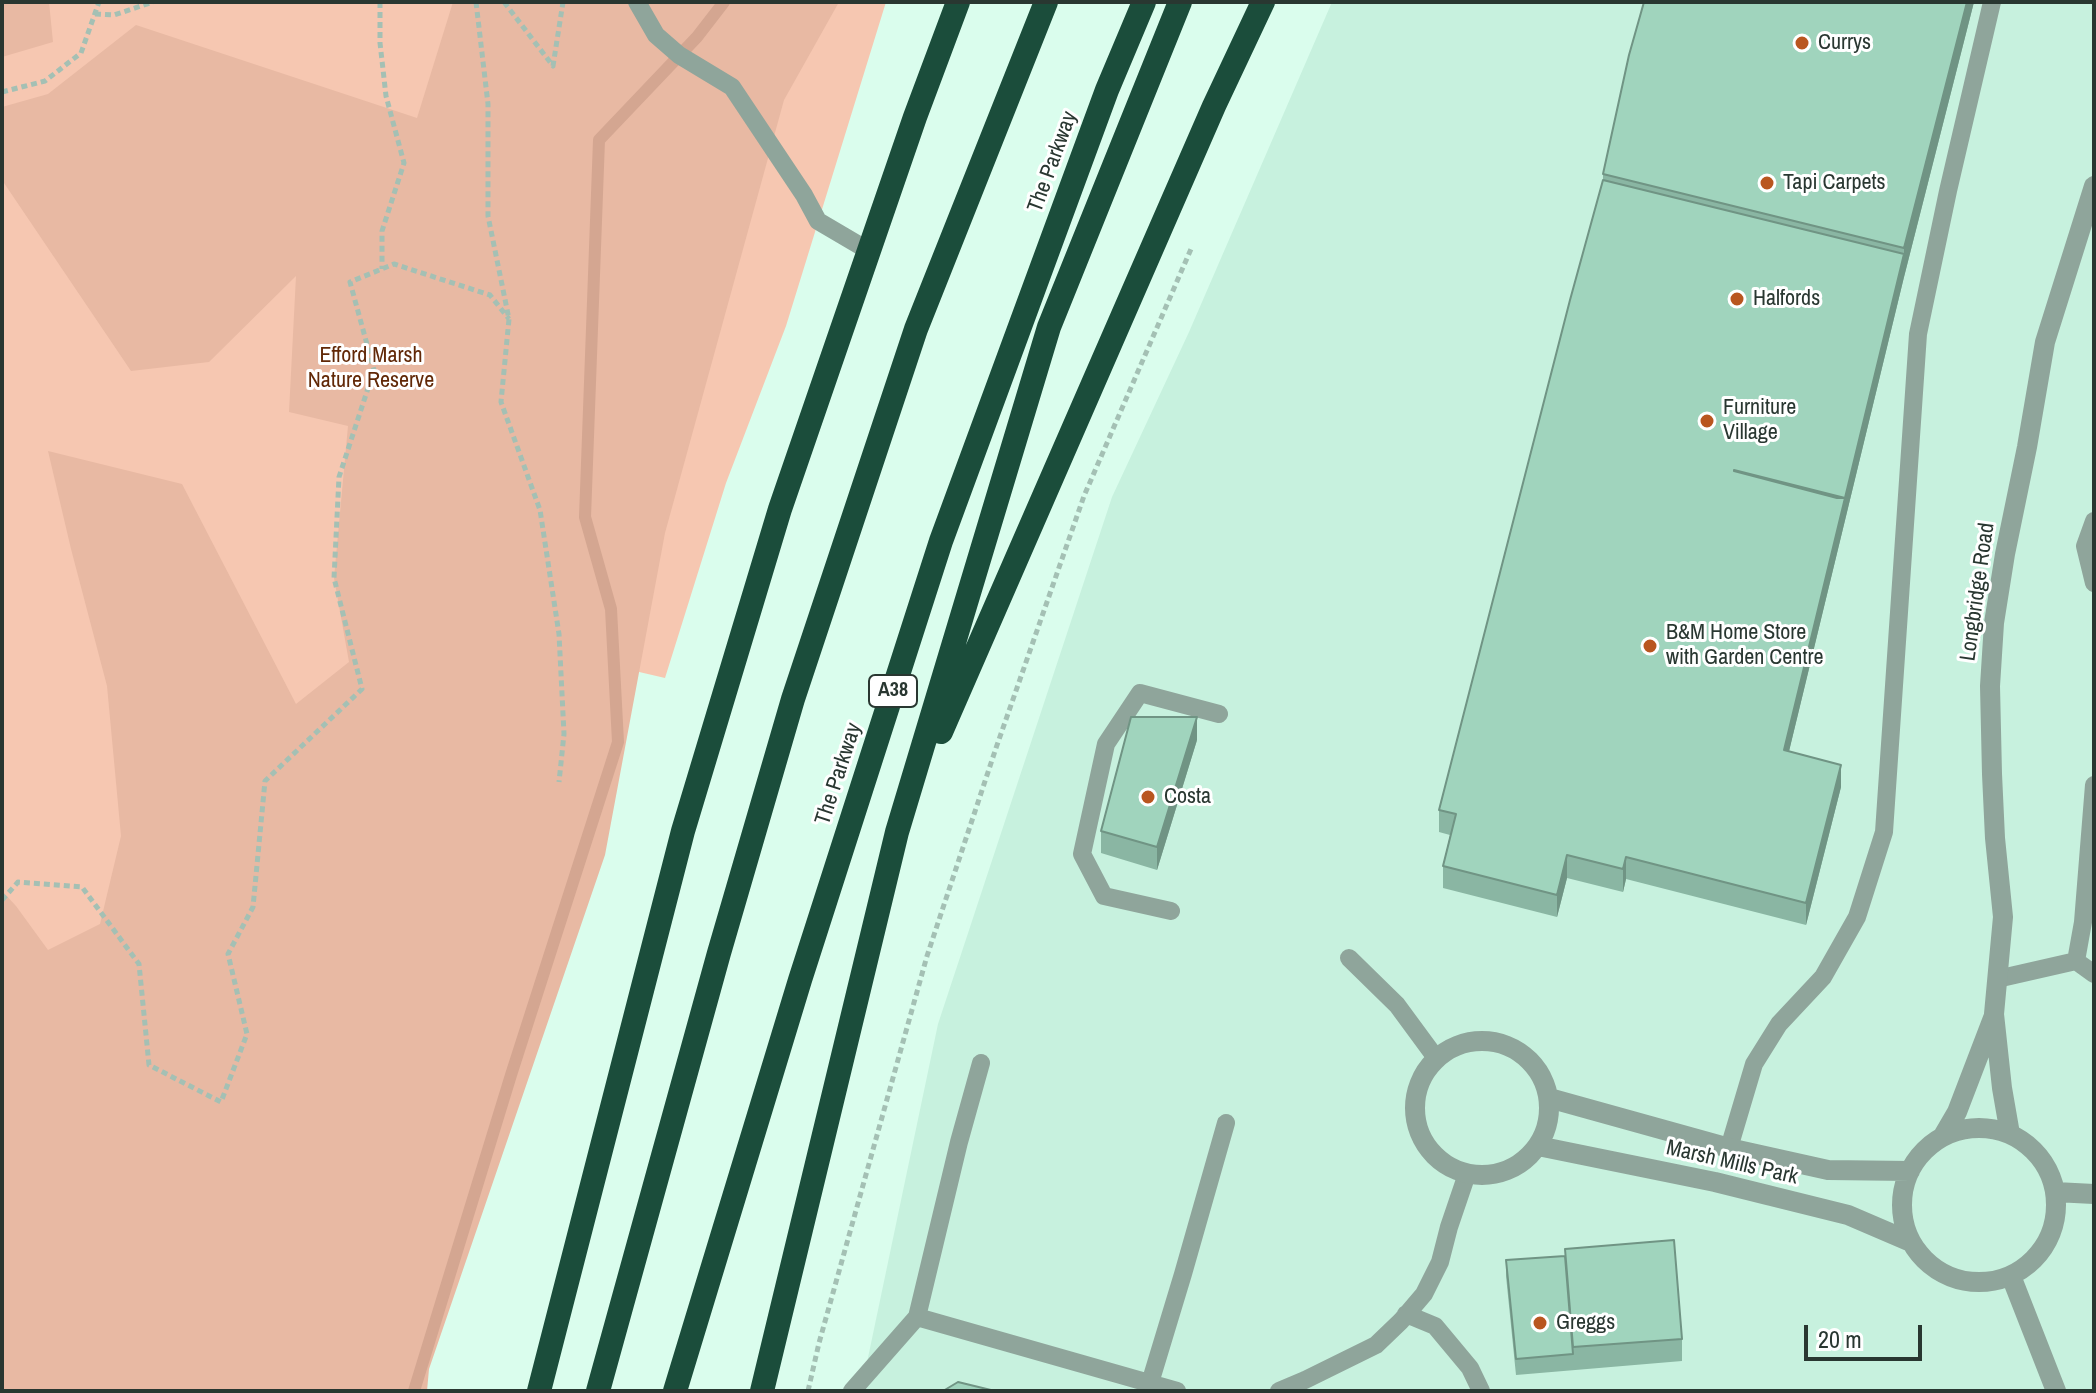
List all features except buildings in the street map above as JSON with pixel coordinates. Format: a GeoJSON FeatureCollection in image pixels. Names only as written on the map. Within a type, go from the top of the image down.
{"type":"FeatureCollection","features":[{"type":"Feature","properties":{"kind":"highway"},"geometry":{"type":"LineString","coordinates":[[539,1391],[683,831],[780,509],[915,117],[958,2]]}},
{"type":"Feature","properties":{"kind":"highway"},"geometry":{"type":"LineString","coordinates":[[598,1391],[793,699],[916,329],[1046,2]]}},
{"type":"Feature","properties":{"kind":"highway","name":"The Parkway"},"geometry":{"type":"LineString","coordinates":[[675,1391],[800,980],[941,541],[1107,90],[1144,2]]}},
{"type":"Feature","properties":{"kind":"highway","name":"A38"},"geometry":{"type":"LineString","coordinates":[[762,1391],[897,832],[1049,327],[1180,2]]}},
{"type":"Feature","properties":{"kind":"highway","name":"A38"},"geometry":{"type":"LineString","coordinates":[[897,832],[1214,106],[1263,2]]}},
{"type":"Feature","properties":{"kind":"street","name":"Longbridge Road"},"geometry":{"type":"LineString","coordinates":[[2010,1134],[1994,1014],[2003,917],[1992,774],[1990,686],[1994,623],[2045,342],[2094,186]]}},
{"type":"Feature","properties":{"kind":"street","name":"Longbridge Road"},"geometry":{"type":"LineString","coordinates":[[1943,1136],[1957,1112],[1994,1014]]}},
{"type":"Feature","properties":{"kind":"street"},"geometry":{"type":"LineString","coordinates":[[1473,1041],[1494,1042],[1514,1049],[1530,1061],[1542,1078],[1549,1098],[1549,1115],[1538,1146],[1525,1161],[1507,1171],[1488,1176],[1467,1174],[1448,1166],[1431,1153],[1420,1135],[1415,1115],[1416,1094],[1424,1074],[1436,1058],[1454,1047],[1473,1041]]}},
{"type":"Feature","properties":{"kind":"street","name":"Marsh Mills Park"},"geometry":{"type":"LineString","coordinates":[[1549,1098],[1729,1148],[1828,1170],[1910,1171]]}},
{"type":"Feature","properties":{"kind":"street"},"geometry":{"type":"LineString","coordinates":[[1977,1128],[2010,1134],[2031,1148],[2047,1168],[2055,1192],[2055,1218],[2047,1242],[2031,1262],[2011,1276],[1973,1282],[1954,1278],[1937,1270],[1911,1242],[1903,1218],[1903,1194],[1910,1171],[1924,1151],[1943,1136],[1977,1128]]}},
{"type":"Feature","properties":{"kind":"street","name":"Marsh Mills Park"},"geometry":{"type":"LineString","coordinates":[[1538,1146],[1715,1182],[1848,1215],[1911,1242]]}},
{"type":"Feature","properties":{"kind":"street"},"geometry":{"type":"LineString","coordinates":[[2055,1192],[2094,1194]]}},
{"type":"Feature","properties":{"kind":"street"},"geometry":{"type":"LineString","coordinates":[[2011,1276],[2056,1391]]}},
{"type":"Feature","properties":{"kind":"lane"},"geometry":{"type":"LineString","coordinates":[[637,2],[656,35],[679,55],[732,87],[818,221],[869,251]]}},
{"type":"Feature","properties":{"kind":"lane"},"geometry":{"type":"LineString","coordinates":[[1729,1148],[1754,1064],[1779,1024],[1823,977],[1857,917],[1884,832],[1918,334],[1992,2]]}},
{"type":"Feature","properties":{"kind":"lane"},"geometry":{"type":"LineString","coordinates":[[2094,521],[2085,546],[2094,583]]}},
{"type":"Feature","properties":{"kind":"lane"},"geometry":{"type":"LineString","coordinates":[[1171,911],[1104,896],[1082,854],[1106,744],[1140,693],[1219,714]]}},
{"type":"Feature","properties":{"kind":"lane"},"geometry":{"type":"LineString","coordinates":[[2076,961],[2083,922],[2094,785]]}},
{"type":"Feature","properties":{"kind":"lane"},"geometry":{"type":"LineString","coordinates":[[1349,958],[1397,1005],[1436,1058]]}},
{"type":"Feature","properties":{"kind":"lane"},"geometry":{"type":"LineString","coordinates":[[1997,979],[2076,961],[2094,974]]}},
{"type":"Feature","properties":{"kind":"lane"},"geometry":{"type":"LineString","coordinates":[[852,1391],[917,1317],[981,1063]]}},
{"type":"Feature","properties":{"kind":"lane"},"geometry":{"type":"LineString","coordinates":[[1150,1383],[1226,1123]]}},
{"type":"Feature","properties":{"kind":"lane"},"geometry":{"type":"LineString","coordinates":[[1279,1391],[1376,1345],[1424,1294],[1440,1262],[1467,1174]]}},
{"type":"Feature","properties":{"kind":"lane"},"geometry":{"type":"LineString","coordinates":[[1406,1314],[1435,1326],[1470,1368],[1481,1391]]}},
{"type":"Feature","properties":{"kind":"lane"},"geometry":{"type":"LineString","coordinates":[[917,1317],[1176,1391]]}},
{"type":"Feature","properties":{"kind":"path"},"geometry":{"type":"LineString","coordinates":[[2,92],[45,81],[81,53],[99,2]]}},
{"type":"Feature","properties":{"kind":"path"},"geometry":{"type":"LineString","coordinates":[[95,14],[114,15],[153,2]]}},
{"type":"Feature","properties":{"kind":"path"},"geometry":{"type":"LineString","coordinates":[[380,2],[380,43],[386,96],[404,163],[382,231],[382,269]]}},
{"type":"Feature","properties":{"kind":"path"},"geometry":{"type":"LineString","coordinates":[[476,2],[488,104],[488,216],[509,319],[501,402],[540,510],[559,634],[564,734],[559,782]]}},
{"type":"Feature","properties":{"kind":"path"},"geometry":{"type":"LineString","coordinates":[[504,2],[553,66],[563,2]]}},
{"type":"Feature","properties":{"kind":"path"},"geometry":{"type":"LineString","coordinates":[[808,1391],[927,956],[986,778],[1084,496],[1191,249]]}},
{"type":"Feature","properties":{"kind":"path"},"geometry":{"type":"LineString","coordinates":[[2,900],[18,882],[82,887],[139,964],[149,1065],[221,1102],[247,1034],[228,954],[253,907],[265,781],[362,689],[334,578],[339,477],[374,370],[350,282],[394,264],[490,295],[509,319]]}},
{"type":"Feature","properties":{"kind":"shaded area"},"geometry":{"type":"Polygon","coordinates":[[[1332,2],[2094,2],[2094,1391],[861,1391],[938,1024],[1112,497],[1189,332],[1332,2]]]}},
{"type":"Feature","properties":{"kind":"green space","name":"Efford Marsh Nature Reserve"},"geometry":{"type":"Polygon","coordinates":[[[2,2],[886,2],[786,326],[726,483],[665,678],[592,661],[2,1391],[2,2]]]}},
{"type":"Feature","properties":{"kind":"green space"},"geometry":{"type":"Polygon","coordinates":[[[2,2],[49,2],[53,42],[2,57],[2,2]]]}},
{"type":"Feature","properties":{"kind":"green space","name":"Efford Marsh Nature Reserve"},"geometry":{"type":"Polygon","coordinates":[[[453,2],[839,2],[784,100],[665,533],[605,855],[429,1369],[427,1391],[2,1391],[2,891],[48,950],[100,924],[121,836],[107,686],[48,451],[182,484],[296,704],[349,662],[334,578],[348,426],[289,412],[296,276],[209,362],[131,371],[2,180],[2,107],[48,94],[136,25],[417,118],[453,2]]]}},
{"type":"Feature","properties":{"kind":"waterway"},"geometry":{"type":"LineString","coordinates":[[414,1391],[618,742],[611,609],[585,517],[599,140],[697,37],[724,2]]}},
{"type":"Feature","properties":{"kind":"place","name":"Currys"},"geometry":{"type":"Point","coordinates":[1802,43]}},
{"type":"Feature","properties":{"kind":"place","name":"Tapi Carpets"},"geometry":{"type":"Point","coordinates":[1767,183]}},
{"type":"Feature","properties":{"kind":"place","name":"Halfords"},"geometry":{"type":"Point","coordinates":[1737,299]}},
{"type":"Feature","properties":{"kind":"place","name":"Furniture Village"},"geometry":{"type":"Point","coordinates":[1707,421]}},
{"type":"Feature","properties":{"kind":"place","name":"B&M Home Store with Garden Centre"},"geometry":{"type":"Point","coordinates":[1650,646]}},
{"type":"Feature","properties":{"kind":"place","name":"Costa"},"geometry":{"type":"Point","coordinates":[1148,797]}},
{"type":"Feature","properties":{"kind":"place","name":"Greggs"},"geometry":{"type":"Point","coordinates":[1540,1323]}}]}
